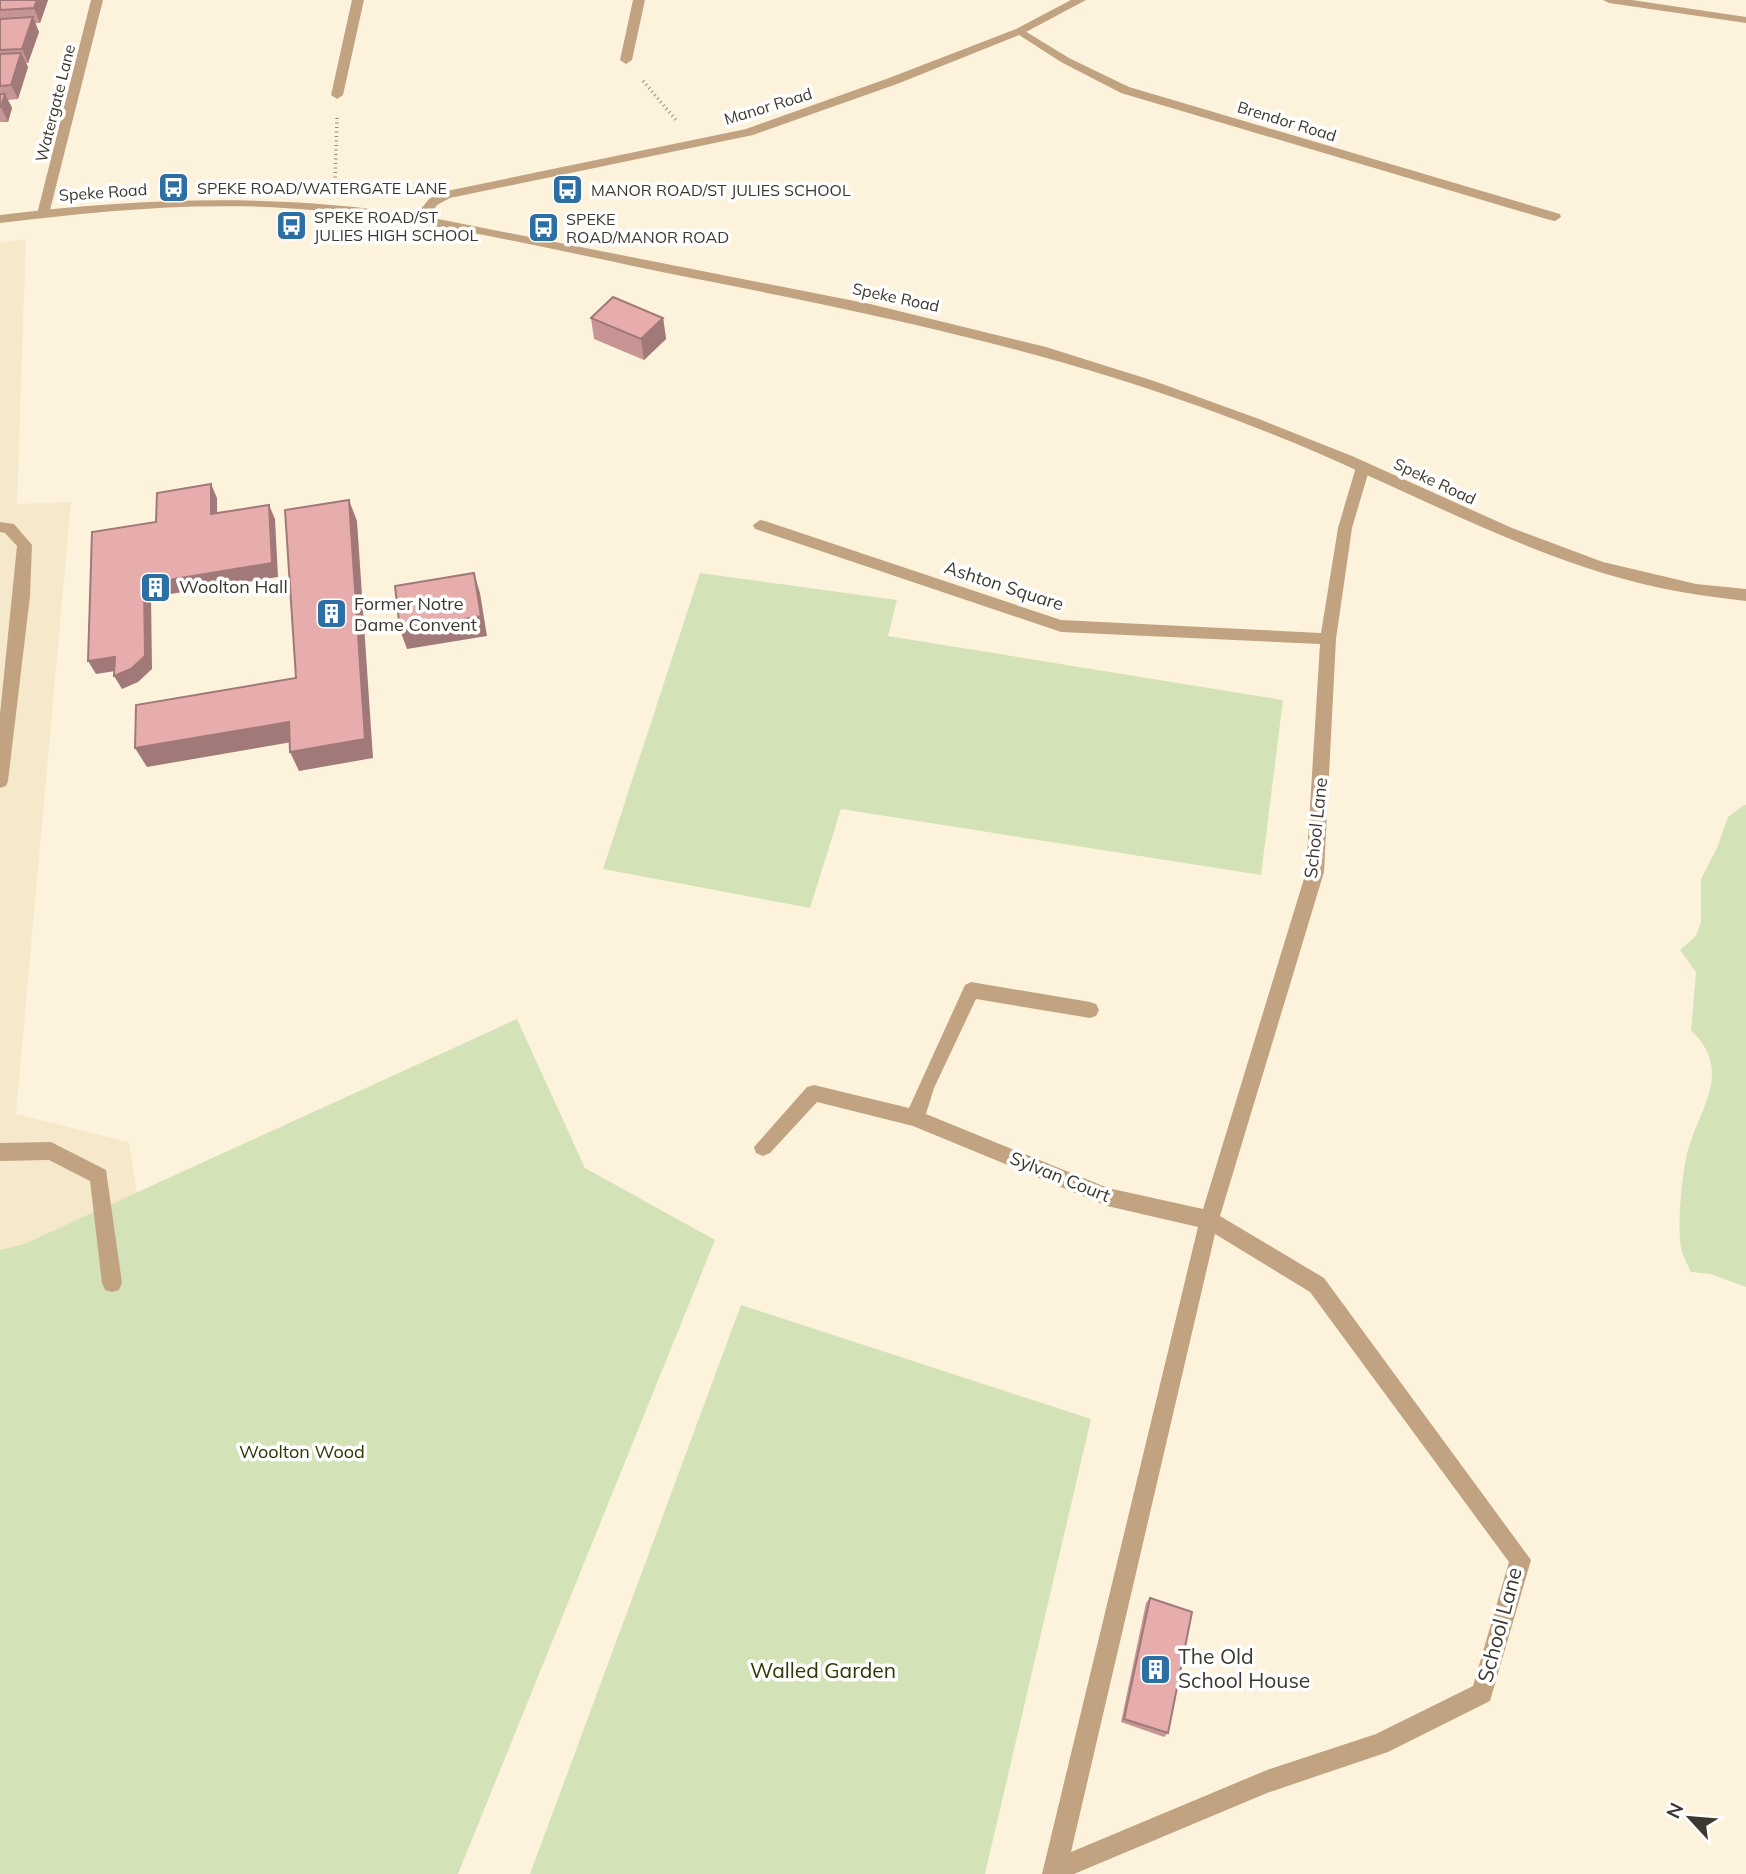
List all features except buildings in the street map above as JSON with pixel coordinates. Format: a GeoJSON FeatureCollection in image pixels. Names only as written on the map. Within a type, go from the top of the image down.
{"type":"FeatureCollection","features":[{"type":"Feature","properties":{"kind":"street","name":"Watergate Lane"},"geometry":{"type":"LineString","coordinates":[[43,214],[97,0]]}},
{"type":"Feature","properties":{"kind":"street"},"geometry":{"type":"LineString","coordinates":[[337,95],[358,0]]}},
{"type":"Feature","properties":{"kind":"street"},"geometry":{"type":"LineString","coordinates":[[626,60],[639,0]]}},
{"type":"Feature","properties":{"kind":"street","name":"Manor Road"},"geometry":{"type":"LineString","coordinates":[[419,220],[433,202],[446,195],[749,132],[893,81],[1020,31],[1080,0]]}},
{"type":"Feature","properties":{"kind":"street"},"geometry":{"type":"LineString","coordinates":[[1613,1],[1746,20]]}},
{"type":"Feature","properties":{"kind":"street","name":"Brendor Road"},"geometry":{"type":"LineString","coordinates":[[1020,31],[1065,60],[1125,90],[1555,217]]}},
{"type":"Feature","properties":{"kind":"street","name":"Speke Road"},"geometry":{"type":"LineString","coordinates":[[0,219],[201,203],[335,208],[419,220],[898,314],[1013,343],[1186,397],[1363,467],[1493,527],[1597,567],[1664,584],[1746,595]]}},
{"type":"Feature","properties":{"kind":"street","name":"School Lane"},"geometry":{"type":"LineString","coordinates":[[1054,1872],[1209,1220],[1315,873],[1328,639],[1345,528],[1363,467]]}},
{"type":"Feature","properties":{"kind":"street","name":"Ashton Square"},"geometry":{"type":"LineString","coordinates":[[760,525],[1061,626],[1328,639]]}},
{"type":"Feature","properties":{"kind":"street"},"geometry":{"type":"LineString","coordinates":[[0,527],[9,528],[25,545],[22,596],[0,781]]}},
{"type":"Feature","properties":{"kind":"street"},"geometry":{"type":"LineString","coordinates":[[915,1118],[925,1088],[971,990],[1090,1010]]}},
{"type":"Feature","properties":{"kind":"street","name":"Sylvan Court"},"geometry":{"type":"LineString","coordinates":[[763,1147],[814,1093],[915,1118],[1107,1197],[1209,1220]]}},
{"type":"Feature","properties":{"kind":"street"},"geometry":{"type":"LineString","coordinates":[[0,1152],[51,1151],[99,1176],[112,1283]]}},
{"type":"Feature","properties":{"kind":"street","name":"School Lane"},"geometry":{"type":"LineString","coordinates":[[1054,1872],[1267,1782],[1380,1744],[1482,1693],[1520,1560],[1317,1285],[1209,1220]]}},
{"type":"Feature","properties":{"kind":"path"},"geometry":{"type":"LineString","coordinates":[[626,60],[694,142]]}},
{"type":"Feature","properties":{"kind":"path"},"geometry":{"type":"LineString","coordinates":[[335,208],[337,95]]}},
{"type":"Feature","properties":{"kind":"shaded area"},"geometry":{"type":"Polygon","coordinates":[[[26,239],[17,504],[71,502],[16,1114],[129,1142],[148,1264],[0,1326],[0,243],[26,239]]]}},
{"type":"Feature","properties":{"kind":"green space"},"geometry":{"type":"Polygon","coordinates":[[[700,573],[897,600],[888,636],[1283,700],[1261,875],[841,809],[810,908],[603,869],[700,573]]]}},
{"type":"Feature","properties":{"kind":"green space"},"geometry":{"type":"Polygon","coordinates":[[[1744,805],[1746,1287],[1711,1274],[1691,1272],[1680,1242],[1680,1201],[1686,1160],[1706,1103],[1712,1074],[1710,1060],[1703,1045],[1691,1030],[1696,972],[1680,950],[1696,936],[1701,922],[1701,879],[1717,848],[1728,817],[1744,805]]]}},
{"type":"Feature","properties":{"kind":"green space","name":"Woolton Wood"},"geometry":{"type":"Polygon","coordinates":[[[517,1019],[585,1168],[715,1240],[458,1874],[0,1874],[0,1250],[24,1244],[517,1019]]]}},
{"type":"Feature","properties":{"kind":"green space","name":"Walled Garden"},"geometry":{"type":"Polygon","coordinates":[[[741,1305],[1091,1419],[985,1874],[530,1874],[741,1305]]]}},
{"type":"Feature","properties":{"kind":"place","name":"SPEKE ROAD/WATERGATE LANE"},"geometry":{"type":"Point","coordinates":[174,188]}},
{"type":"Feature","properties":{"kind":"place","name":"MANOR ROAD/ST JULIES SCHOOL"},"geometry":{"type":"Point","coordinates":[568,190]}},
{"type":"Feature","properties":{"kind":"place","name":"SPEKE ROAD/ST JULIES HIGH SCHOOL"},"geometry":{"type":"Point","coordinates":[291,226]}},
{"type":"Feature","properties":{"kind":"place","name":"SPEKE ROAD/MANOR ROAD"},"geometry":{"type":"Point","coordinates":[543,228]}},
{"type":"Feature","properties":{"kind":"place","name":"Woolton Hall"},"geometry":{"type":"Point","coordinates":[156,587]}},
{"type":"Feature","properties":{"kind":"place","name":"Former Notre Dame Convent"},"geometry":{"type":"Point","coordinates":[331,614]}},
{"type":"Feature","properties":{"kind":"place","name":"The Old School House"},"geometry":{"type":"Point","coordinates":[1155,1669]}}]}
